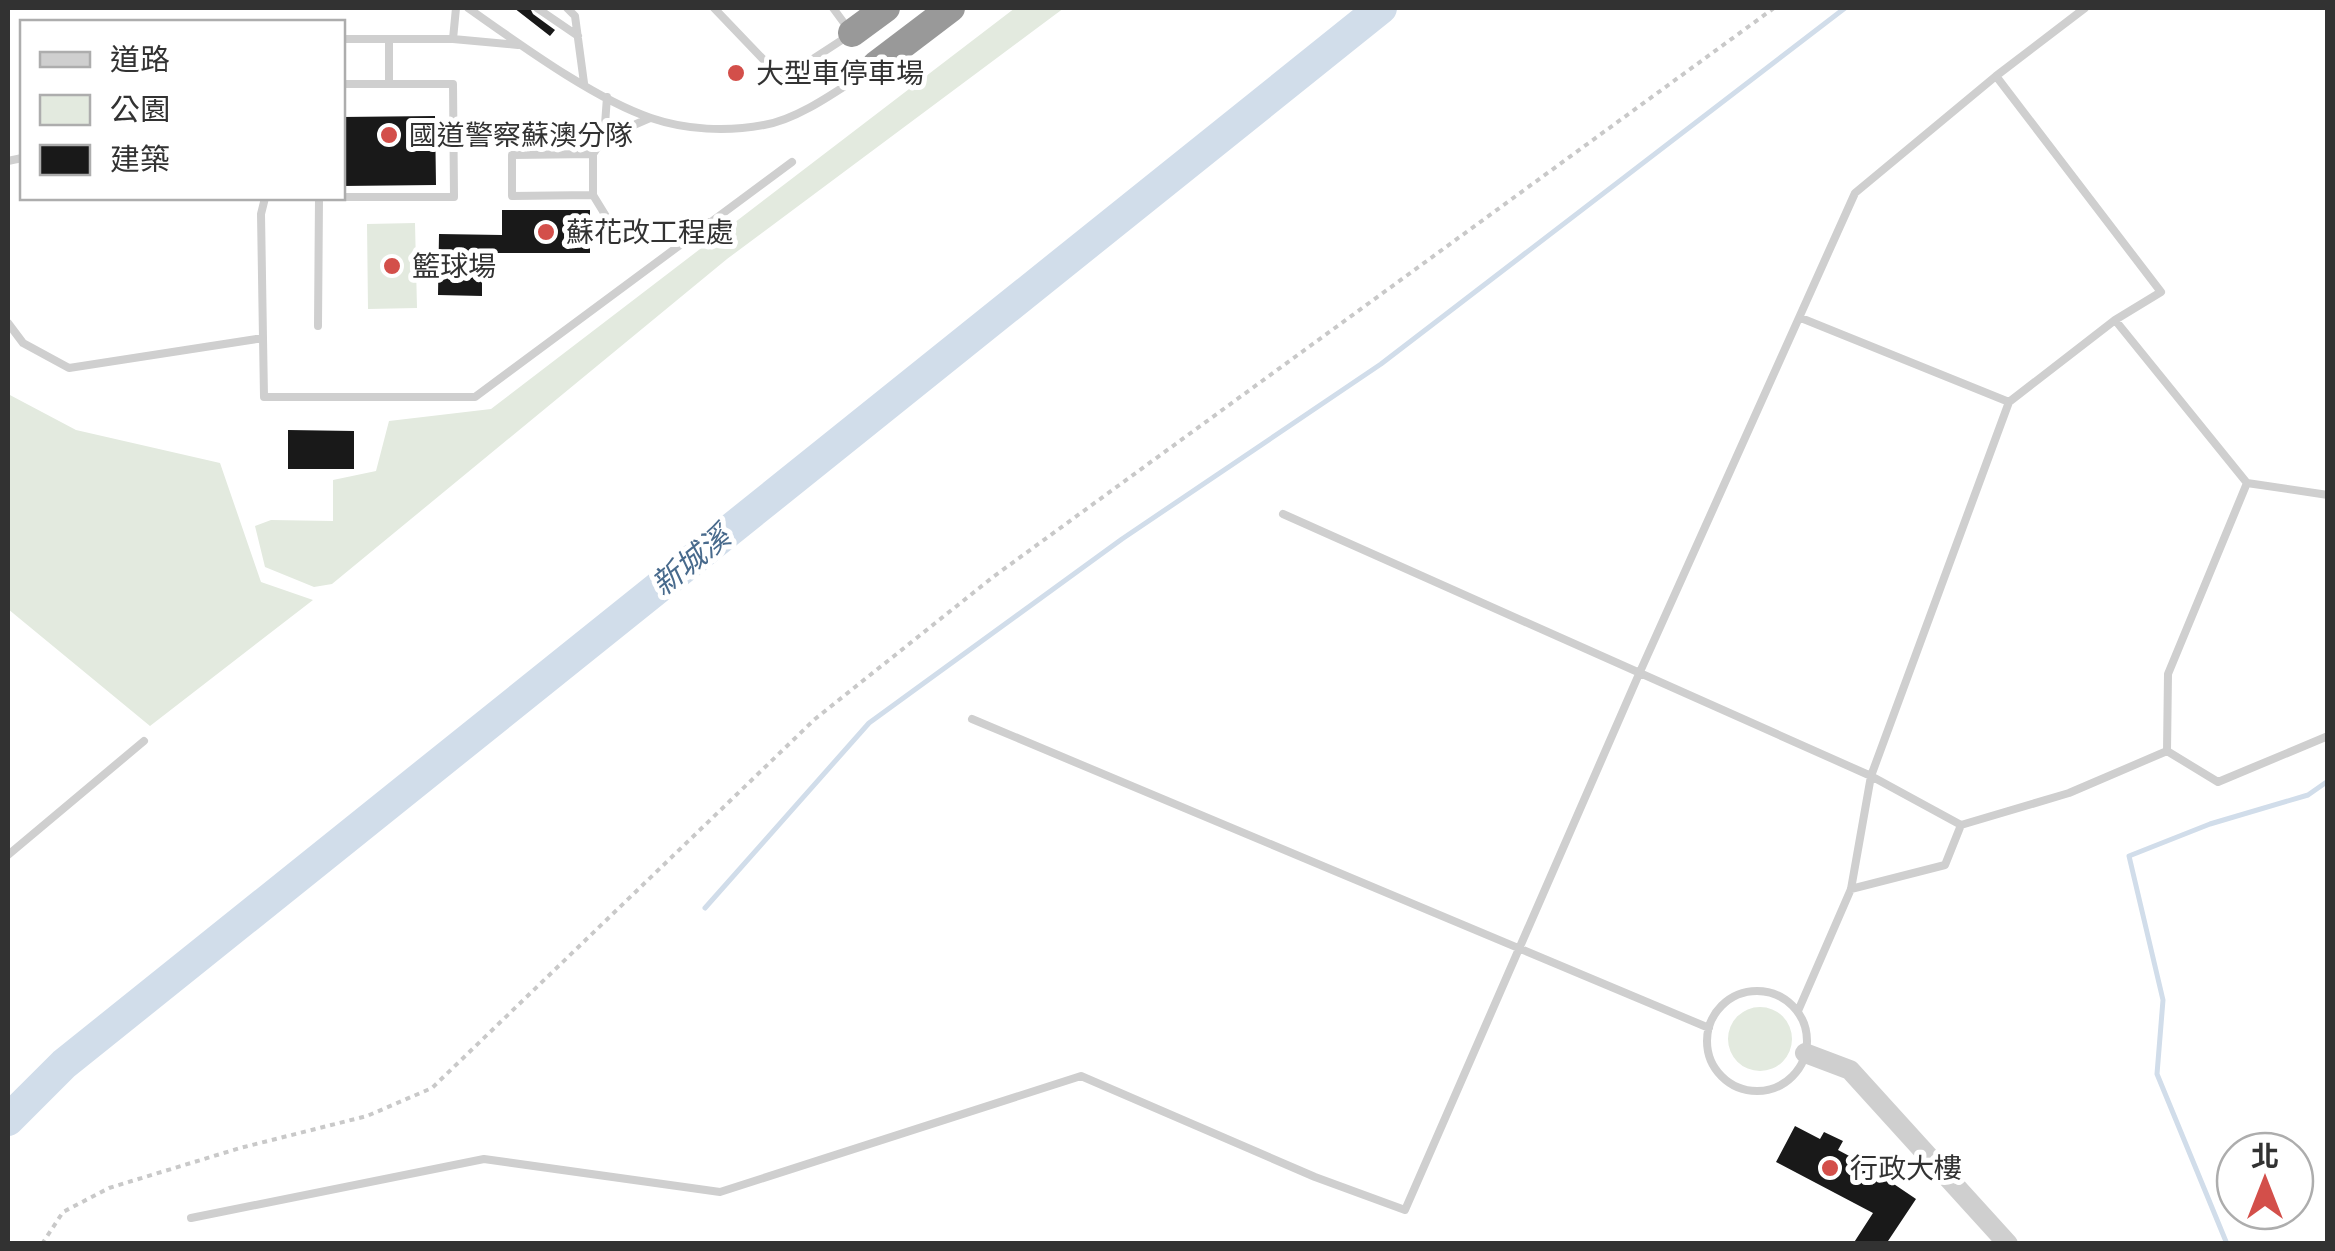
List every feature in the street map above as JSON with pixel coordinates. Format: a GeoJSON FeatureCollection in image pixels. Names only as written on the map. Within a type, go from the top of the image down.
{"type":"FeatureCollection","features":[{"type":"Feature","properties":{"kind":"highway"},"geometry":{"type":"LineString","coordinates":[[864,49],[886,8]]}},
{"type":"Feature","properties":{"kind":"highway"},"geometry":{"type":"LineString","coordinates":[[864,49],[951,8]]}},
{"type":"Feature","properties":{"kind":"street"},"geometry":{"type":"LineString","coordinates":[[1805,1052],[1850,1070],[2008,1244]]}},
{"type":"Feature","properties":{"kind":"lane"},"geometry":{"type":"LineString","coordinates":[[453,39],[456,8]]}},
{"type":"Feature","properties":{"kind":"lane"},"geometry":{"type":"LineString","coordinates":[[468,8],[607,97],[650,118],[703,129],[766,125],[821,101],[864,49]]}},
{"type":"Feature","properties":{"kind":"lane"},"geometry":{"type":"LineString","coordinates":[[537,8],[578,36]]}},
{"type":"Feature","properties":{"kind":"lane"},"geometry":{"type":"LineString","coordinates":[[567,8],[576,16],[584,83]]}},
{"type":"Feature","properties":{"kind":"lane"},"geometry":{"type":"LineString","coordinates":[[714,8],[782,79],[864,49]]}},
{"type":"Feature","properties":{"kind":"lane"},"geometry":{"type":"LineString","coordinates":[[832,8],[864,49]]}},
{"type":"Feature","properties":{"kind":"lane"},"geometry":{"type":"LineString","coordinates":[[191,1218],[484,1159],[720,1192],[1081,1076],[1315,1178],[1405,1210],[1856,193],[1996,76],[2085,8]]}},
{"type":"Feature","properties":{"kind":"lane"},"geometry":{"type":"LineString","coordinates":[[345,39],[453,39],[522,46]]}},
{"type":"Feature","properties":{"kind":"lane"},"geometry":{"type":"LineString","coordinates":[[389,39],[389,84]]}},
{"type":"Feature","properties":{"kind":"lane"},"geometry":{"type":"LineString","coordinates":[[1798,1011],[1851,889],[1871,776],[2009,402],[2116,320],[2160,292],[1996,76]]}},
{"type":"Feature","properties":{"kind":"lane"},"geometry":{"type":"LineString","coordinates":[[345,84],[453,84],[454,197],[345,197]]}},
{"type":"Feature","properties":{"kind":"lane"},"geometry":{"type":"LineString","coordinates":[[607,97],[604,138],[594,154],[592,195],[612,226],[709,222]]}},
{"type":"Feature","properties":{"kind":"lane"},"geometry":{"type":"LineString","coordinates":[[604,138],[650,118]]}},
{"type":"Feature","properties":{"kind":"lane"},"geometry":{"type":"LineString","coordinates":[[592,195],[512,196],[512,155],[594,154]]}},
{"type":"Feature","properties":{"kind":"lane"},"geometry":{"type":"LineString","coordinates":[[264,200],[261,214],[264,397],[475,397],[792,162]]}},
{"type":"Feature","properties":{"kind":"lane"},"geometry":{"type":"LineString","coordinates":[[318,326],[319,200]]}},
{"type":"Feature","properties":{"kind":"lane"},"geometry":{"type":"LineString","coordinates":[[1801,318],[2009,402]]}},
{"type":"Feature","properties":{"kind":"lane"},"geometry":{"type":"LineString","coordinates":[[2116,320],[2247,483],[2328,495]]}},
{"type":"Feature","properties":{"kind":"lane"},"geometry":{"type":"LineString","coordinates":[[8,324],[23,344],[70,368],[263,338]]}},
{"type":"Feature","properties":{"kind":"lane"},"geometry":{"type":"LineString","coordinates":[[2167,752],[2168,674],[2247,483]]}},
{"type":"Feature","properties":{"kind":"lane"},"geometry":{"type":"LineString","coordinates":[[1283,514],[1871,776],[1961,825],[2070,793],[2167,752]]}},
{"type":"Feature","properties":{"kind":"lane"},"geometry":{"type":"LineString","coordinates":[[972,718],[1710,1028]]}},
{"type":"Feature","properties":{"kind":"lane"},"geometry":{"type":"LineString","coordinates":[[2167,752],[2218,782],[2328,736]]}},
{"type":"Feature","properties":{"kind":"lane"},"geometry":{"type":"LineString","coordinates":[[8,856],[144,741]]}},
{"type":"Feature","properties":{"kind":"lane"},"geometry":{"type":"LineString","coordinates":[[1851,889],[1945,865],[1961,825]]}},
{"type":"Feature","properties":{"kind":"lane"},"geometry":{"type":"LineString","coordinates":[[1752,991],[1778,995],[1798,1011],[1807,1036],[1805,1052],[1799,1068],[1779,1086],[1745,1089],[1716,1070],[1707,1046],[1710,1028],[1721,1006],[1752,991]]}},
{"type":"Feature","properties":{"kind":"path"},"geometry":{"type":"LineString","coordinates":[[42,1244],[63,1212],[110,1188],[240,1148],[367,1116],[432,1088],[830,708],[993,577],[1774,8]]}},
{"type":"Feature","properties":{"kind":"green space"},"geometry":{"type":"Polygon","coordinates":[[[1015,8],[1064,8],[727,259],[332,584],[314,587],[265,567],[255,526],[271,520],[333,521],[333,480],[376,471],[389,421],[491,409],[1015,8]]]}},
{"type":"Feature","properties":{"kind":"green space","name":"籃球場"},"geometry":{"type":"Polygon","coordinates":[[[415,223],[417,308],[368,309],[367,224],[415,223]]]}},
{"type":"Feature","properties":{"kind":"green space"},"geometry":{"type":"Polygon","coordinates":[[[8,394],[76,430],[220,463],[261,582],[313,600],[150,726],[8,609],[8,394]]]}},
{"type":"Feature","properties":{"kind":"green space"},"geometry":{"type":"Polygon","coordinates":[[[1760,1007],[1782,1017],[1792,1039],[1782,1061],[1760,1071],[1738,1061],[1728,1039],[1738,1017],[1760,1007]]]}},
{"type":"Feature","properties":{"kind":"building"},"geometry":{"type":"Polygon","coordinates":[[[514,8],[530,8],[555,30],[550,36],[514,8]]]}},
{"type":"Feature","properties":{"kind":"building","name":"國道警察蘇澳分隊"},"geometry":{"type":"Polygon","coordinates":[[[435,116],[436,185],[345,186],[345,117],[435,116]]]}},
{"type":"Feature","properties":{"kind":"building"},"geometry":{"type":"Polygon","coordinates":[[[502,210],[590,210],[590,253],[482,253],[482,296],[438,295],[439,234],[502,235],[502,210]]]}},
{"type":"Feature","properties":{"kind":"building"},"geometry":{"type":"Polygon","coordinates":[[[288,430],[354,431],[354,469],[288,469],[288,430]]]}},
{"type":"Feature","properties":{"kind":"building","name":"行政大樓"},"geometry":{"type":"Polygon","coordinates":[[[1795,1126],[1820,1139],[1824,1132],[1843,1141],[1838,1150],[1883,1174],[1916,1199],[1886,1244],[1853,1244],[1873,1213],[1776,1162],[1795,1126]]]}},
{"type":"Feature","properties":{"kind":"waterway","name":"新城溪"},"geometry":{"type":"LineString","coordinates":[[8,1120],[64,1064],[1381,8]]}},
{"type":"Feature","properties":{"kind":"waterway"},"geometry":{"type":"LineString","coordinates":[[705,908],[869,723],[1122,539],[1381,364],[1845,8]]}},
{"type":"Feature","properties":{"kind":"waterway"},"geometry":{"type":"LineString","coordinates":[[2227,1244],[2157,1074],[2163,1000],[2129,856],[2210,824],[2308,795],[2328,781]]}},
{"type":"Feature","properties":{"kind":"place","name":"大型車停車場"},"geometry":{"type":"Point","coordinates":[736,73]}},
{"type":"Feature","properties":{"kind":"place","name":"國道警察蘇澳分隊"},"geometry":{"type":"Point","coordinates":[389,135]}},
{"type":"Feature","properties":{"kind":"place","name":"蘇花改工程處"},"geometry":{"type":"Point","coordinates":[546,232]}},
{"type":"Feature","properties":{"kind":"place","name":"籃球場"},"geometry":{"type":"Point","coordinates":[392,266]}},
{"type":"Feature","properties":{"kind":"place","name":"行政大樓"},"geometry":{"type":"Point","coordinates":[1830,1168]}}]}
